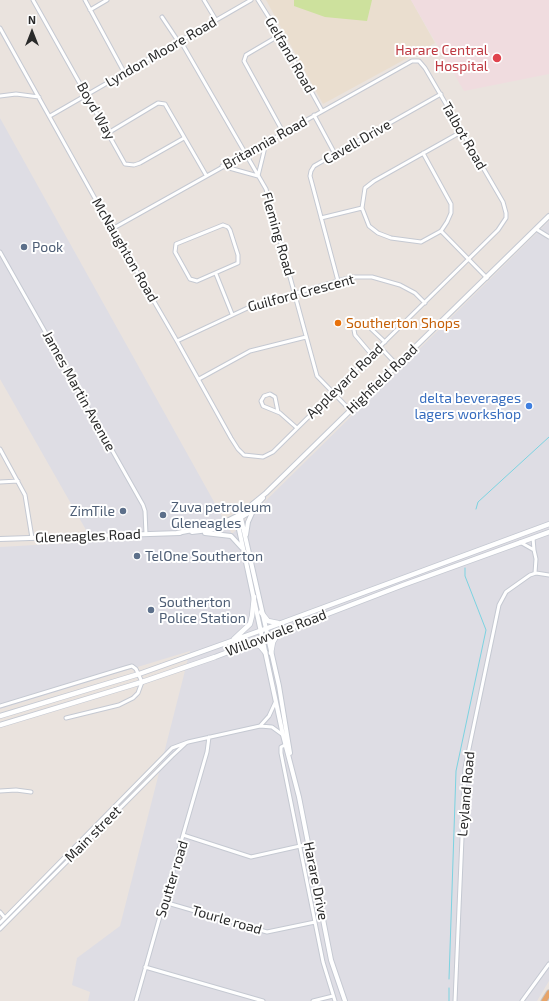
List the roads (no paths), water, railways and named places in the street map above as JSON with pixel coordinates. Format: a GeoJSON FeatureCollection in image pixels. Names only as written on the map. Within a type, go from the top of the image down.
{"type":"FeatureCollection","features":[{"type":"Feature","properties":{"kind":"highway"},"geometry":{"type":"LineString","coordinates":[[544,1001],[549,993]]}},
{"type":"Feature","properties":{"kind":"main road","name":"Willowvale Road"},"geometry":{"type":"LineString","coordinates":[[0,716],[139,674],[283,623],[549,524]]}},
{"type":"Feature","properties":{"kind":"main road","name":"Willowvale Road"},"geometry":{"type":"LineString","coordinates":[[0,725],[142,682],[549,532]]}},
{"type":"Feature","properties":{"kind":"main road"},"geometry":{"type":"LineString","coordinates":[[233,640],[250,624],[254,597]]}},
{"type":"Feature","properties":{"kind":"main road"},"geometry":{"type":"LineString","coordinates":[[261,612],[268,621],[273,623],[283,623]]}},
{"type":"Feature","properties":{"kind":"main road"},"geometry":{"type":"LineString","coordinates":[[271,653],[273,642],[281,631]]}},
{"type":"Feature","properties":{"kind":"main road"},"geometry":{"type":"LineString","coordinates":[[250,643],[258,644],[265,652]]}},
{"type":"Feature","properties":{"kind":"street","name":"Boyd Way"},"geometry":{"type":"LineString","coordinates":[[33,0],[126,164],[130,166],[140,163],[184,138]]}},
{"type":"Feature","properties":{"kind":"street"},"geometry":{"type":"LineString","coordinates":[[85,0],[124,72]]}},
{"type":"Feature","properties":{"kind":"street"},"geometry":{"type":"LineString","coordinates":[[90,10],[107,0]]}},
{"type":"Feature","properties":{"kind":"street"},"geometry":{"type":"LineString","coordinates":[[204,0],[216,20]]}},
{"type":"Feature","properties":{"kind":"street","name":"Lyndon Moore Road"},"geometry":{"type":"LineString","coordinates":[[50,116],[251,0]]}},
{"type":"Feature","properties":{"kind":"street","name":"Gelfand Road"},"geometry":{"type":"LineString","coordinates":[[258,0],[280,35],[322,111]]}},
{"type":"Feature","properties":{"kind":"street","name":"Fleming Road"},"geometry":{"type":"LineString","coordinates":[[162,17],[179,41],[258,176],[269,199],[317,376],[332,394],[350,410]]}},
{"type":"Feature","properties":{"kind":"street","name":"McNaughton Road"},"geometry":{"type":"LineString","coordinates":[[0,28],[112,229],[238,449],[244,455],[260,457]]}},
{"type":"Feature","properties":{"kind":"street"},"geometry":{"type":"LineString","coordinates":[[280,35],[246,55],[244,61],[283,132]]}},
{"type":"Feature","properties":{"kind":"street","name":"Britannia Road"},"geometry":{"type":"LineString","coordinates":[[112,229],[408,62],[419,61]]}},
{"type":"Feature","properties":{"kind":"street","name":"Talbot Road"},"geometry":{"type":"LineString","coordinates":[[419,61],[441,94],[461,132],[502,202],[506,213]]}},
{"type":"Feature","properties":{"kind":"street"},"geometry":{"type":"LineString","coordinates":[[0,96],[16,94],[39,97]]}},
{"type":"Feature","properties":{"kind":"street","name":"Cavell Drive"},"geometry":{"type":"LineString","coordinates":[[338,281],[310,176],[314,166],[441,94]]}},
{"type":"Feature","properties":{"kind":"street"},"geometry":{"type":"LineString","coordinates":[[108,133],[161,103],[165,104],[206,175]]}},
{"type":"Feature","properties":{"kind":"street"},"geometry":{"type":"LineString","coordinates":[[314,115],[335,154]]}},
{"type":"Feature","properties":{"kind":"street"},"geometry":{"type":"LineString","coordinates":[[423,153],[451,204],[450,216],[441,231],[421,242],[391,238],[378,233],[369,226],[362,208],[363,190],[367,186],[423,153],[461,132]]}},
{"type":"Feature","properties":{"kind":"street"},"geometry":{"type":"LineString","coordinates":[[222,166],[258,176],[266,143]]}},
{"type":"Feature","properties":{"kind":"street"},"geometry":{"type":"LineString","coordinates":[[321,218],[362,208]]}},
{"type":"Feature","properties":{"kind":"street","name":"Appleyard Road"},"geometry":{"type":"LineString","coordinates":[[260,457],[273,452],[386,342],[503,224],[506,218],[506,213]]}},
{"type":"Feature","properties":{"kind":"street","name":"Highfield Road"},"geometry":{"type":"LineString","coordinates":[[239,518],[549,216]]}},
{"type":"Feature","properties":{"kind":"street"},"geometry":{"type":"LineString","coordinates":[[223,225],[228,227],[239,260],[234,265],[216,274],[197,281],[190,279],[175,252],[176,244],[223,225]]}},
{"type":"Feature","properties":{"kind":"street"},"geometry":{"type":"LineString","coordinates":[[536,229],[549,237]]}},
{"type":"Feature","properties":{"kind":"street"},"geometry":{"type":"LineString","coordinates":[[441,231],[487,278]]}},
{"type":"Feature","properties":{"kind":"street","name":"James Martin Avenue"},"geometry":{"type":"LineString","coordinates":[[0,252],[143,505],[146,534]]}},
{"type":"Feature","properties":{"kind":"street"},"geometry":{"type":"LineString","coordinates":[[216,274],[232,314]]}},
{"type":"Feature","properties":{"kind":"street","name":"Guilford Crescent"},"geometry":{"type":"LineString","coordinates":[[177,341],[232,314],[294,293],[352,277],[378,279],[410,289],[425,303]]}},
{"type":"Feature","properties":{"kind":"street"},"geometry":{"type":"LineString","coordinates":[[372,355],[355,335],[354,330],[357,323],[366,324],[386,342]]}},
{"type":"Feature","properties":{"kind":"street"},"geometry":{"type":"LineString","coordinates":[[199,379],[250,351],[306,337]]}},
{"type":"Feature","properties":{"kind":"street"},"geometry":{"type":"LineString","coordinates":[[380,347],[397,364]]}},
{"type":"Feature","properties":{"kind":"street"},"geometry":{"type":"LineString","coordinates":[[278,412],[274,397],[270,394],[264,396],[261,401],[263,406],[278,412],[297,428]]}},
{"type":"Feature","properties":{"kind":"street"},"geometry":{"type":"LineString","coordinates":[[0,449],[27,499],[32,538]]}},
{"type":"Feature","properties":{"kind":"street"},"geometry":{"type":"LineString","coordinates":[[0,482],[18,481]]}},
{"type":"Feature","properties":{"kind":"street","name":"Highfield Road"},"geometry":{"type":"LineString","coordinates":[[239,518],[255,507],[266,493]]}},
{"type":"Feature","properties":{"kind":"street"},"geometry":{"type":"LineString","coordinates":[[246,539],[248,522],[255,507]]}},
{"type":"Feature","properties":{"kind":"street","name":"Gleneagles Road"},"geometry":{"type":"LineString","coordinates":[[177,533],[214,526],[239,518]]}},
{"type":"Feature","properties":{"kind":"street","name":"Gleneagles Road"},"geometry":{"type":"LineString","coordinates":[[0,539],[198,532],[217,529],[239,518]]}},
{"type":"Feature","properties":{"kind":"street","name":"Harare Drive"},"geometry":{"type":"LineString","coordinates":[[239,518],[246,539],[261,612],[263,630]]}},
{"type":"Feature","properties":{"kind":"street","name":"Harare Drive"},"geometry":{"type":"LineString","coordinates":[[239,518],[254,597],[271,653],[279,686],[290,759],[309,844],[330,960],[345,1001]]}},
{"type":"Feature","properties":{"kind":"street"},"geometry":{"type":"LineString","coordinates":[[198,532],[231,536],[244,550]]}},
{"type":"Feature","properties":{"kind":"street"},"geometry":{"type":"LineString","coordinates":[[533,538],[536,559],[535,573],[549,575]]}},
{"type":"Feature","properties":{"kind":"street"},"geometry":{"type":"LineString","coordinates":[[520,542],[534,550]]}},
{"type":"Feature","properties":{"kind":"street","name":"Leyland Road"},"geometry":{"type":"LineString","coordinates":[[455,1001],[465,768],[500,601],[506,592],[535,573]]}},
{"type":"Feature","properties":{"kind":"street","name":"Harare Drive"},"geometry":{"type":"LineString","coordinates":[[265,637],[265,652],[285,746],[290,759]]}},
{"type":"Feature","properties":{"kind":"street"},"geometry":{"type":"LineString","coordinates":[[0,706],[125,668],[134,667],[139,674],[142,682],[138,693],[119,704],[66,718]]}},
{"type":"Feature","properties":{"kind":"street"},"geometry":{"type":"LineString","coordinates":[[260,726],[269,716],[276,701]]}},
{"type":"Feature","properties":{"kind":"street","name":"Main street"},"geometry":{"type":"LineString","coordinates":[[0,928],[6,919],[168,752],[188,742],[260,726],[272,727],[283,735]]}},
{"type":"Feature","properties":{"kind":"street"},"geometry":{"type":"LineString","coordinates":[[183,834],[206,752],[208,737]]}},
{"type":"Feature","properties":{"kind":"street"},"geometry":{"type":"LineString","coordinates":[[285,746],[281,747],[281,753],[315,922],[334,1001]]}},
{"type":"Feature","properties":{"kind":"street"},"geometry":{"type":"LineString","coordinates":[[0,791],[16,790],[31,792]]}},
{"type":"Feature","properties":{"kind":"street","name":"Soutter road"},"geometry":{"type":"LineString","coordinates":[[136,1001],[183,834],[251,857],[309,844]]}},
{"type":"Feature","properties":{"kind":"street","name":"Tourle road"},"geometry":{"type":"LineString","coordinates":[[164,902],[267,932],[315,922]]}},
{"type":"Feature","properties":{"kind":"street"},"geometry":{"type":"LineString","coordinates":[[0,914],[6,919]]}},
{"type":"Feature","properties":{"kind":"street","name":"Main street"},"geometry":{"type":"LineString","coordinates":[[0,923],[6,919]]}},
{"type":"Feature","properties":{"kind":"street"},"geometry":{"type":"LineString","coordinates":[[522,1001],[549,964]]}},
{"type":"Feature","properties":{"kind":"street"},"geometry":{"type":"LineString","coordinates":[[145,967],[263,1001]]}},
{"type":"Feature","properties":{"kind":"street"},"geometry":{"type":"LineString","coordinates":[[313,1001],[333,996]]}},
{"type":"Feature","properties":{"kind":"waterway"},"geometry":{"type":"LineString","coordinates":[[476,509],[478,502],[549,437]]}},
{"type":"Feature","properties":{"kind":"waterway"},"geometry":{"type":"LineString","coordinates":[[449,979],[456,771],[486,630],[465,576],[465,568]]}},
{"type":"Feature","properties":{"kind":"waterway"},"geometry":{"type":"LineString","coordinates":[[449,988],[449,1001]]}},
{"type":"Feature","properties":{"kind":"place","name":"Harare Central Hospital"},"geometry":{"type":"Point","coordinates":[497,58]}},
{"type":"Feature","properties":{"kind":"place","name":"Pook"},"geometry":{"type":"Point","coordinates":[24,247]}},
{"type":"Feature","properties":{"kind":"place","name":"Southerton Shops"},"geometry":{"type":"Point","coordinates":[338,323]}},
{"type":"Feature","properties":{"kind":"place","name":"delta beverages lagers workshop"},"geometry":{"type":"Point","coordinates":[529,406]}},
{"type":"Feature","properties":{"kind":"place","name":"ZimTile"},"geometry":{"type":"Point","coordinates":[123,511]}},
{"type":"Feature","properties":{"kind":"place","name":"Zuva petroleum Gleneagles"},"geometry":{"type":"Point","coordinates":[163,515]}},
{"type":"Feature","properties":{"kind":"place","name":"TelOne Southerton"},"geometry":{"type":"Point","coordinates":[137,556]}},
{"type":"Feature","properties":{"kind":"place","name":"Southerton Police Station"},"geometry":{"type":"Point","coordinates":[151,610]}}]}
